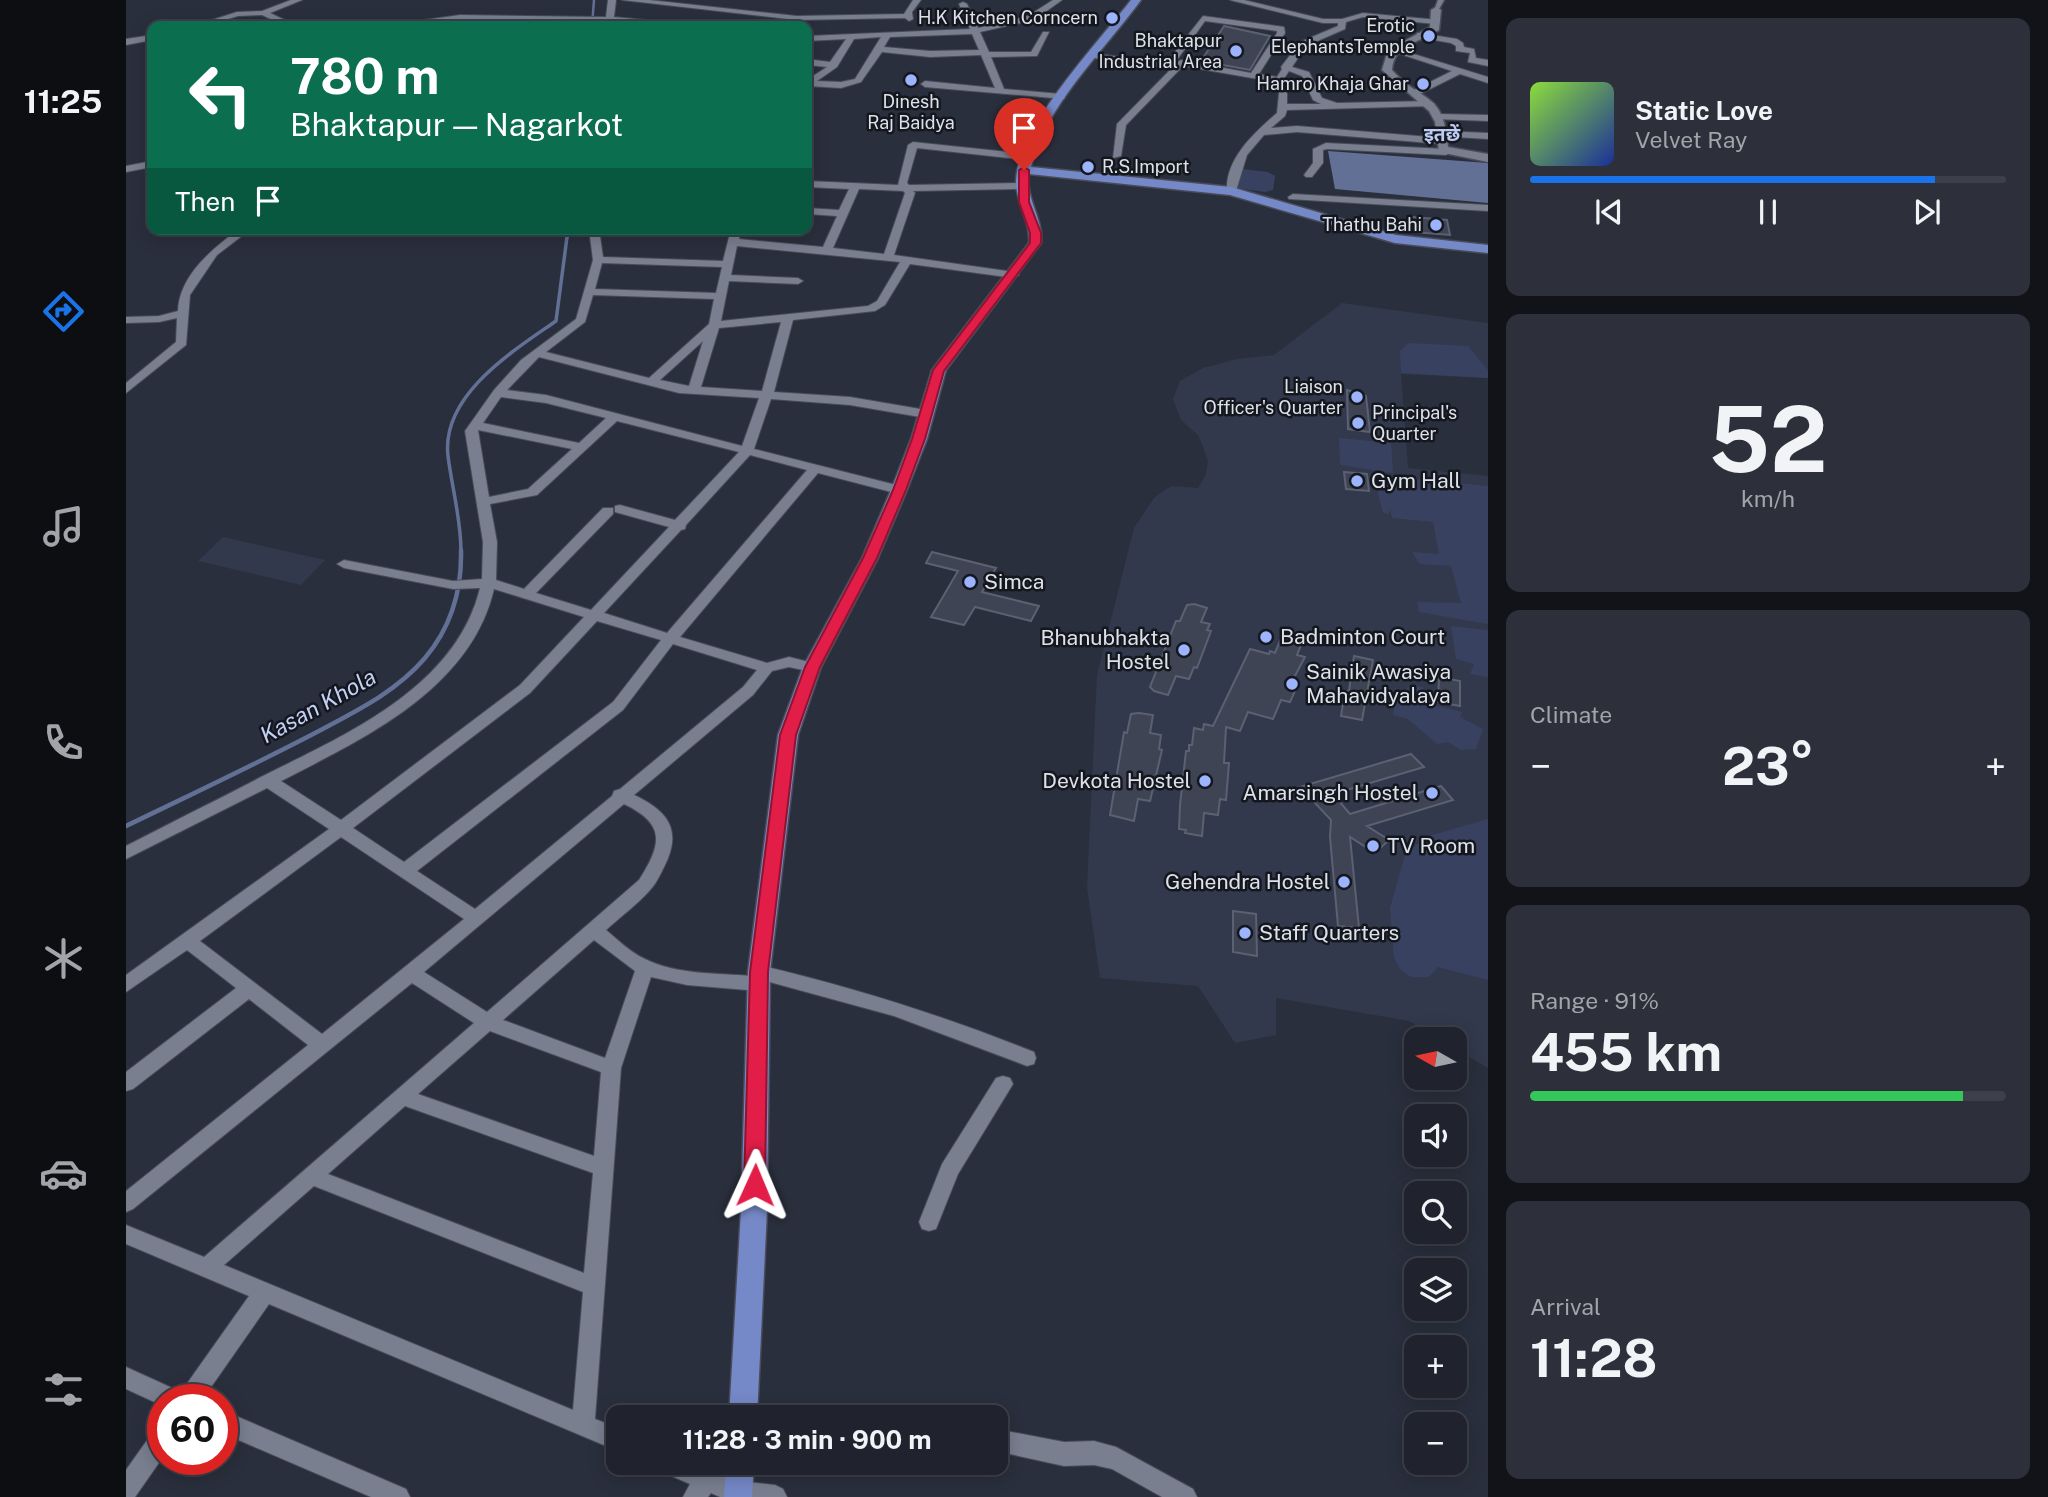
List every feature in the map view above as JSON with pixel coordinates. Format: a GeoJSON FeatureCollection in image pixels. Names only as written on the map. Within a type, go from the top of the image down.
{"type":"FeatureCollection","features":[{"type":"Feature","properties":{"kind":"main road"},"geometry":{"type":"LineString","coordinates":[[744,1405],[754,1210],[759,978],[788,735],[812,667],[870,558],[899,490],[939,370],[1014,275],[1036,239],[1024,202],[1025,171],[1039,128],[1136,0]]}},
{"type":"Feature","properties":{"kind":"main road"},"geometry":{"type":"LineString","coordinates":[[1025,171],[1231,191],[1395,239],[1488,250]]}},
{"type":"Feature","properties":{"kind":"main road"},"geometry":{"type":"LineString","coordinates":[[738,1495],[739,1475]]}},
{"type":"Feature","properties":{"kind":"street"},"geometry":{"type":"LineString","coordinates":[[214,21],[237,14],[264,13],[298,0]]}},
{"type":"Feature","properties":{"kind":"street"},"geometry":{"type":"LineString","coordinates":[[431,21],[460,17],[588,17],[606,21],[612,0]]}},
{"type":"Feature","properties":{"kind":"street"},"geometry":{"type":"LineString","coordinates":[[626,0],[797,18],[908,18],[917,0]]}},
{"type":"Feature","properties":{"kind":"street"},"geometry":{"type":"LineString","coordinates":[[812,38],[975,31],[1031,19],[1058,0]]}},
{"type":"Feature","properties":{"kind":"street"},"geometry":{"type":"LineString","coordinates":[[1234,0],[1304,18],[1342,21],[1363,15],[1438,11],[1432,31],[1405,41],[1394,49],[1387,63],[1388,73],[1430,104],[1439,117],[1443,142]]}},
{"type":"Feature","properties":{"kind":"street"},"geometry":{"type":"LineString","coordinates":[[963,4],[1000,90]]}},
{"type":"Feature","properties":{"kind":"street"},"geometry":{"type":"LineString","coordinates":[[264,13],[281,21]]}},
{"type":"Feature","properties":{"kind":"street"},"geometry":{"type":"LineString","coordinates":[[1116,156],[1122,124],[1173,67],[1203,18],[1281,29],[1253,76]]}},
{"type":"Feature","properties":{"kind":"street"},"geometry":{"type":"LineString","coordinates":[[1231,191],[1242,155],[1261,132],[1279,117],[1283,107],[1279,80],[1285,67],[1303,44],[1337,31],[1342,27],[1342,21]]}},
{"type":"Feature","properties":{"kind":"street"},"geometry":{"type":"LineString","coordinates":[[878,49],[930,54],[1034,54],[1046,34]]}},
{"type":"Feature","properties":{"kind":"street"},"geometry":{"type":"LineString","coordinates":[[812,80],[834,65],[852,36]]}},
{"type":"Feature","properties":{"kind":"street"},"geometry":{"type":"LineString","coordinates":[[812,83],[851,86],[861,80],[886,36]]}},
{"type":"Feature","properties":{"kind":"street"},"geometry":{"type":"LineString","coordinates":[[1420,36],[1454,41],[1460,45],[1459,49],[1472,53],[1471,60],[1488,63]]}},
{"type":"Feature","properties":{"kind":"street"},"geometry":{"type":"LineString","coordinates":[[126,42],[147,39]]}},
{"type":"Feature","properties":{"kind":"street"},"geometry":{"type":"LineString","coordinates":[[1394,49],[1488,80]]}},
{"type":"Feature","properties":{"kind":"street"},"geometry":{"type":"LineString","coordinates":[[1094,55],[1173,67],[1181,63],[1279,80]]}},
{"type":"Feature","properties":{"kind":"street"},"geometry":{"type":"LineString","coordinates":[[812,63],[834,65]]}},
{"type":"Feature","properties":{"kind":"street"},"geometry":{"type":"LineString","coordinates":[[1285,67],[1306,74],[1318,100],[1341,107]]}},
{"type":"Feature","properties":{"kind":"street"},"geometry":{"type":"LineString","coordinates":[[1417,92],[1427,84],[1460,70]]}},
{"type":"Feature","properties":{"kind":"street"},"geometry":{"type":"LineString","coordinates":[[925,84],[1061,97]]}},
{"type":"Feature","properties":{"kind":"street"},"geometry":{"type":"LineString","coordinates":[[1283,107],[1430,104]]}},
{"type":"Feature","properties":{"kind":"street"},"geometry":{"type":"LineString","coordinates":[[1439,117],[1488,118]]}},
{"type":"Feature","properties":{"kind":"street"},"geometry":{"type":"LineString","coordinates":[[1261,132],[1297,129],[1443,142],[1488,158]]}},
{"type":"Feature","properties":{"kind":"street"},"geometry":{"type":"LineString","coordinates":[[1309,175],[1318,163],[1318,149],[1326,146],[1443,142],[1488,136]]}},
{"type":"Feature","properties":{"kind":"street"},"geometry":{"type":"LineString","coordinates":[[888,258],[910,193],[902,183],[913,145],[1025,171]]}},
{"type":"Feature","properties":{"kind":"street"},"geometry":{"type":"LineString","coordinates":[[126,169],[147,165]]}},
{"type":"Feature","properties":{"kind":"street"},"geometry":{"type":"LineString","coordinates":[[812,184],[904,188],[1025,171]]}},
{"type":"Feature","properties":{"kind":"street"},"geometry":{"type":"LineString","coordinates":[[827,249],[855,186]]}},
{"type":"Feature","properties":{"kind":"street"},"geometry":{"type":"LineString","coordinates":[[1293,197],[1488,208]]}},
{"type":"Feature","properties":{"kind":"street"},"geometry":{"type":"LineString","coordinates":[[812,211],[845,213]]}},
{"type":"Feature","properties":{"kind":"street"},"geometry":{"type":"LineString","coordinates":[[126,389],[182,343],[184,295],[213,253],[238,235]]}},
{"type":"Feature","properties":{"kind":"street"},"geometry":{"type":"LineString","coordinates":[[126,853],[359,734],[396,711],[422,690],[449,662],[475,620],[489,583],[491,543],[471,437],[474,425],[498,393],[537,352],[580,320],[598,260],[594,235]]}},
{"type":"Feature","properties":{"kind":"street"},"geometry":{"type":"LineString","coordinates":[[694,390],[715,325],[735,235]]}},
{"type":"Feature","properties":{"kind":"street"},"geometry":{"type":"LineString","coordinates":[[733,242],[827,249],[1014,275]]}},
{"type":"Feature","properties":{"kind":"street"},"geometry":{"type":"LineString","coordinates":[[598,260],[728,264]]}},
{"type":"Feature","properties":{"kind":"street"},"geometry":{"type":"LineString","coordinates":[[652,381],[715,325],[871,309],[881,303],[906,260]]}},
{"type":"Feature","properties":{"kind":"street"},"geometry":{"type":"LineString","coordinates":[[726,278],[798,281]]}},
{"type":"Feature","properties":{"kind":"street"},"geometry":{"type":"LineString","coordinates":[[589,292],[721,296]]}},
{"type":"Feature","properties":{"kind":"street"},"geometry":{"type":"LineString","coordinates":[[126,320],[159,319],[182,313]]}},
{"type":"Feature","properties":{"kind":"street"},"geometry":{"type":"LineString","coordinates":[[126,985],[342,828],[525,689],[680,526],[746,452],[767,394],[788,318]]}},
{"type":"Feature","properties":{"kind":"street"},"geometry":{"type":"LineString","coordinates":[[537,352],[694,390],[850,401],[926,414]]}},
{"type":"Feature","properties":{"kind":"street"},"geometry":{"type":"LineString","coordinates":[[498,393],[546,400],[899,490]]}},
{"type":"Feature","properties":{"kind":"street"},"geometry":{"type":"LineString","coordinates":[[482,502],[532,492],[614,417]]}},
{"type":"Feature","properties":{"kind":"street"},"geometry":{"type":"LineString","coordinates":[[474,425],[581,447]]}},
{"type":"Feature","properties":{"kind":"street"},"geometry":{"type":"LineString","coordinates":[[406,870],[618,706],[669,640],[815,469]]}},
{"type":"Feature","properties":{"kind":"street"},"geometry":{"type":"LineString","coordinates":[[527,594],[614,510],[680,526]]}},
{"type":"Feature","properties":{"kind":"street"},"geometry":{"type":"LineString","coordinates":[[344,564],[453,585],[473,586],[489,583],[767,668],[789,662],[812,667]]}},
{"type":"Feature","properties":{"kind":"street"},"geometry":{"type":"LineString","coordinates":[[126,1203],[411,973],[474,917],[748,691],[767,668]]}},
{"type":"Feature","properties":{"kind":"street"},"geometry":{"type":"LineString","coordinates":[[269,781],[474,917]]}},
{"type":"Feature","properties":{"kind":"street"},"geometry":{"type":"LineString","coordinates":[[207,1267],[645,885],[662,853],[664,838],[658,817],[620,795]]}},
{"type":"Feature","properties":{"kind":"street"},"geometry":{"type":"LineString","coordinates":[[594,930],[625,956],[645,967],[669,974],[759,978],[867,998],[970,1034],[1027,1058]]}},
{"type":"Feature","properties":{"kind":"street"},"geometry":{"type":"LineString","coordinates":[[187,942],[321,1044]]}},
{"type":"Feature","properties":{"kind":"street"},"geometry":{"type":"LineString","coordinates":[[583,1423],[611,1068],[645,967]]}},
{"type":"Feature","properties":{"kind":"street"},"geometry":{"type":"LineString","coordinates":[[411,973],[487,1023],[611,1068]]}},
{"type":"Feature","properties":{"kind":"street"},"geometry":{"type":"LineString","coordinates":[[126,1083],[248,989]]}},
{"type":"Feature","properties":{"kind":"street"},"geometry":{"type":"LineString","coordinates":[[929,1222],[949,1170],[1003,1084]]}},
{"type":"Feature","properties":{"kind":"street"},"geometry":{"type":"LineString","coordinates":[[400,1096],[603,1168]]}},
{"type":"Feature","properties":{"kind":"street"},"geometry":{"type":"LineString","coordinates":[[313,1177],[592,1286]]}},
{"type":"Feature","properties":{"kind":"street"},"geometry":{"type":"LineString","coordinates":[[126,1234],[606,1434]]}},
{"type":"Feature","properties":{"kind":"street"},"geometry":{"type":"LineString","coordinates":[[200,1384],[265,1291]]}},
{"type":"Feature","properties":{"kind":"street"},"geometry":{"type":"LineString","coordinates":[[126,1378],[147,1388]]}},
{"type":"Feature","properties":{"kind":"street"},"geometry":{"type":"LineString","coordinates":[[238,1428],[398,1497]]}},
{"type":"Feature","properties":{"kind":"street"},"geometry":{"type":"LineString","coordinates":[[1008,1443],[1063,1454],[1094,1453],[1116,1459],[1185,1497]]}},
{"type":"Feature","properties":{"kind":"street"},"geometry":{"type":"LineString","coordinates":[[126,1490],[147,1460]]}},
{"type":"Feature","properties":{"kind":"street"},"geometry":{"type":"LineString","coordinates":[[683,1475],[700,1489],[775,1497]]}},
{"type":"Feature","properties":{"kind":"shaded area"},"geometry":{"type":"Polygon","coordinates":[[[1328,151],[1488,163],[1488,203],[1335,189],[1328,151]]]}},
{"type":"Feature","properties":{"kind":"shaded area"},"geometry":{"type":"Polygon","coordinates":[[[1242,169],[1268,172],[1275,176],[1273,190],[1265,192],[1237,188],[1242,169]]]}},
{"type":"Feature","properties":{"kind":"shaded area","name":"Sainik Awasiya Mahavidyalaya"},"geometry":{"type":"Polygon","coordinates":[[[1342,303],[1488,323],[1488,378],[1401,374],[1408,468],[1488,476],[1488,1068],[1467,1056],[1467,1027],[1419,1027],[1409,1021],[1276,998],[1276,1035],[1235,1043],[1198,986],[1100,978],[1087,887],[1097,675],[1134,528],[1154,498],[1163,491],[1172,486],[1198,488],[1206,474],[1208,461],[1198,435],[1181,420],[1173,399],[1180,381],[1203,368],[1237,359],[1274,355],[1342,303]]]}},
{"type":"Feature","properties":{"kind":"shaded area"},"geometry":{"type":"Polygon","coordinates":[[[1409,343],[1468,346],[1488,370],[1488,378],[1401,373],[1400,351],[1409,343]]]}},
{"type":"Feature","properties":{"kind":"shaded area"},"geometry":{"type":"Polygon","coordinates":[[[1339,438],[1391,443],[1393,473],[1340,465],[1339,438]]]}},
{"type":"Feature","properties":{"kind":"shaded area"},"geometry":{"type":"Polygon","coordinates":[[[1401,478],[1488,486],[1488,624],[1419,612],[1417,602],[1461,603],[1451,566],[1420,564],[1412,552],[1439,554],[1433,522],[1392,518],[1390,508],[1389,514],[1383,513],[1375,481],[1401,478]]]}},
{"type":"Feature","properties":{"kind":"shaded area"},"geometry":{"type":"Polygon","coordinates":[[[223,537],[325,560],[301,585],[198,561],[223,537]]]}},
{"type":"Feature","properties":{"kind":"shaded area"},"geometry":{"type":"Polygon","coordinates":[[[1451,626],[1488,630],[1488,677],[1470,674],[1474,664],[1456,659],[1451,626]]]}},
{"type":"Feature","properties":{"kind":"shaded area"},"geometry":{"type":"Polygon","coordinates":[[[1412,685],[1422,687],[1434,698],[1434,705],[1462,712],[1460,717],[1483,729],[1476,749],[1461,750],[1448,742],[1437,744],[1408,719],[1393,715],[1396,695],[1412,685]]]}},
{"type":"Feature","properties":{"kind":"shaded area"},"geometry":{"type":"Polygon","coordinates":[[[1488,819],[1488,980],[1438,967],[1429,977],[1411,977],[1400,969],[1394,957],[1390,908],[1406,852],[1429,836],[1488,819]]]}},
{"type":"Feature","properties":{"kind":"building","name":"Bhaktapur Industrial Area"},"geometry":{"type":"Polygon","coordinates":[[[1224,26],[1270,36],[1250,70],[1201,61],[1224,26]]]}},
{"type":"Feature","properties":{"kind":"building"},"geometry":{"type":"Polygon","coordinates":[[[1412,217],[1447,220],[1450,235],[1414,232],[1412,217]]]}},
{"type":"Feature","properties":{"kind":"building"},"geometry":{"type":"Polygon","coordinates":[[[1347,390],[1366,396],[1370,432],[1348,429],[1347,390]]]}},
{"type":"Feature","properties":{"kind":"building","name":"Gym Hall"},"geometry":{"type":"Polygon","coordinates":[[[1344,472],[1367,474],[1369,491],[1346,489],[1344,472]]]}},
{"type":"Feature","properties":{"kind":"building","name":"Simca"},"geometry":{"type":"Polygon","coordinates":[[[932,552],[996,568],[982,592],[1039,606],[1031,621],[975,607],[964,625],[931,617],[958,571],[926,563],[932,552]]]}},
{"type":"Feature","properties":{"kind":"building","name":"Bhanubhakta Hostel"},"geometry":{"type":"Polygon","coordinates":[[[1187,605],[1207,608],[1201,622],[1210,624],[1207,630],[1211,631],[1197,668],[1194,667],[1189,679],[1176,676],[1168,695],[1154,691],[1150,687],[1176,621],[1180,621],[1187,605]]]}},
{"type":"Feature","properties":{"kind":"building"},"geometry":{"type":"Polygon","coordinates":[[[1282,636],[1303,640],[1297,655],[1305,657],[1288,689],[1295,691],[1290,702],[1281,700],[1273,719],[1248,712],[1240,731],[1226,727],[1224,763],[1229,763],[1226,800],[1220,799],[1218,815],[1204,813],[1202,836],[1185,833],[1186,830],[1179,829],[1180,805],[1186,751],[1189,751],[1189,745],[1192,745],[1194,728],[1203,730],[1204,724],[1213,726],[1250,649],[1275,653],[1282,636]]]}},
{"type":"Feature","properties":{"kind":"building"},"geometry":{"type":"Polygon","coordinates":[[[1354,656],[1373,660],[1362,720],[1341,716],[1345,691],[1349,691],[1354,656]]]}},
{"type":"Feature","properties":{"kind":"building"},"geometry":{"type":"Polygon","coordinates":[[[1439,677],[1460,681],[1460,706],[1438,702],[1439,677]]]}},
{"type":"Feature","properties":{"kind":"building"},"geometry":{"type":"Polygon","coordinates":[[[1131,714],[1153,715],[1150,733],[1161,735],[1159,749],[1162,750],[1150,801],[1138,799],[1134,821],[1110,815],[1124,732],[1127,733],[1131,714]]]}},
{"type":"Feature","properties":{"kind":"building","name":"Amarsingh Hostel"},"geometry":{"type":"Polygon","coordinates":[[[1411,754],[1424,767],[1333,794],[1350,814],[1441,786],[1453,800],[1367,826],[1389,840],[1375,853],[1350,837],[1359,928],[1338,926],[1330,837],[1331,820],[1300,787],[1411,754]]]}},
{"type":"Feature","properties":{"kind":"building","name":"Staff Quarters"},"geometry":{"type":"Polygon","coordinates":[[[1233,911],[1256,914],[1257,956],[1233,952],[1233,911]]]}},
{"type":"Feature","properties":{"kind":"waterway","name":"Kasan Khola"},"geometry":{"type":"LineString","coordinates":[[592,21],[594,0]]}},
{"type":"Feature","properties":{"kind":"waterway","name":"Kasan Khola"},"geometry":{"type":"LineString","coordinates":[[567,235],[567,239]]}},
{"type":"Feature","properties":{"kind":"waterway","name":"Kasan Khola"},"geometry":{"type":"LineString","coordinates":[[126,826],[246,768],[375,700],[414,670],[434,646],[453,607],[461,565],[461,539],[448,456],[449,434],[456,413],[483,377],[556,321],[567,237]]}},
{"type":"Feature","properties":{"kind":"place","name":"H.K Kitchen Corncern"},"geometry":{"type":"Point","coordinates":[1112,18]}},
{"type":"Feature","properties":{"kind":"place","name":"Erotic ElephantsTemple"},"geometry":{"type":"Point","coordinates":[1429,36]}},
{"type":"Feature","properties":{"kind":"place","name":"Bhaktapur Industrial Area"},"geometry":{"type":"Point","coordinates":[1236,51]}},
{"type":"Feature","properties":{"kind":"place","name":"Dinesh Raj Baidya"},"geometry":{"type":"Point","coordinates":[911,80]}},
{"type":"Feature","properties":{"kind":"place","name":"Hamro Khaja Ghar"},"geometry":{"type":"Point","coordinates":[1423,84]}},
{"type":"Feature","properties":{"kind":"place","name":"R.S.Import"},"geometry":{"type":"Point","coordinates":[1088,167]}},
{"type":"Feature","properties":{"kind":"place","name":"Thathu Bahi"},"geometry":{"type":"Point","coordinates":[1436,225]}},
{"type":"Feature","properties":{"kind":"place","name":"Liaison Officer's Quarter"},"geometry":{"type":"Point","coordinates":[1357,397]}},
{"type":"Feature","properties":{"kind":"place","name":"Principal's Quarter"},"geometry":{"type":"Point","coordinates":[1358,423]}},
{"type":"Feature","properties":{"kind":"place","name":"Gym Hall"},"geometry":{"type":"Point","coordinates":[1357,481]}},
{"type":"Feature","properties":{"kind":"place","name":"Simca"},"geometry":{"type":"Point","coordinates":[970,582]}},
{"type":"Feature","properties":{"kind":"place","name":"Badminton Court"},"geometry":{"type":"Point","coordinates":[1266,637]}},
{"type":"Feature","properties":{"kind":"place","name":"Bhanubhakta Hostel"},"geometry":{"type":"Point","coordinates":[1184,650]}},
{"type":"Feature","properties":{"kind":"place","name":"Sainik Awasiya Mahavidyalaya"},"geometry":{"type":"Point","coordinates":[1292,684]}},
{"type":"Feature","properties":{"kind":"place","name":"Devkota Hostel"},"geometry":{"type":"Point","coordinates":[1205,781]}},
{"type":"Feature","properties":{"kind":"place","name":"Amarsingh Hostel"},"geometry":{"type":"Point","coordinates":[1432,793]}},
{"type":"Feature","properties":{"kind":"place","name":"TV Room"},"geometry":{"type":"Point","coordinates":[1373,846]}},
{"type":"Feature","properties":{"kind":"place","name":"Gehendra Hostel"},"geometry":{"type":"Point","coordinates":[1344,882]}},
{"type":"Feature","properties":{"kind":"place","name":"Staff Quarters"},"geometry":{"type":"Point","coordinates":[1245,933]}},
{"type":"Feature","properties":{"kind":"district","name":"इतछें"},"geometry":{"type":"Point","coordinates":[1442,134]}},
{"type":"Feature","properties":{"kind":"route"},"geometry":{"type":"LineString","coordinates":[[755,1185],[759,972],[788,735],[812,667],[870,558],[899,490],[919,439],[931,389],[939,370],[1014,275],[1035,243],[1036,233],[1029,221],[1024,202],[1024,170]]}}]}
